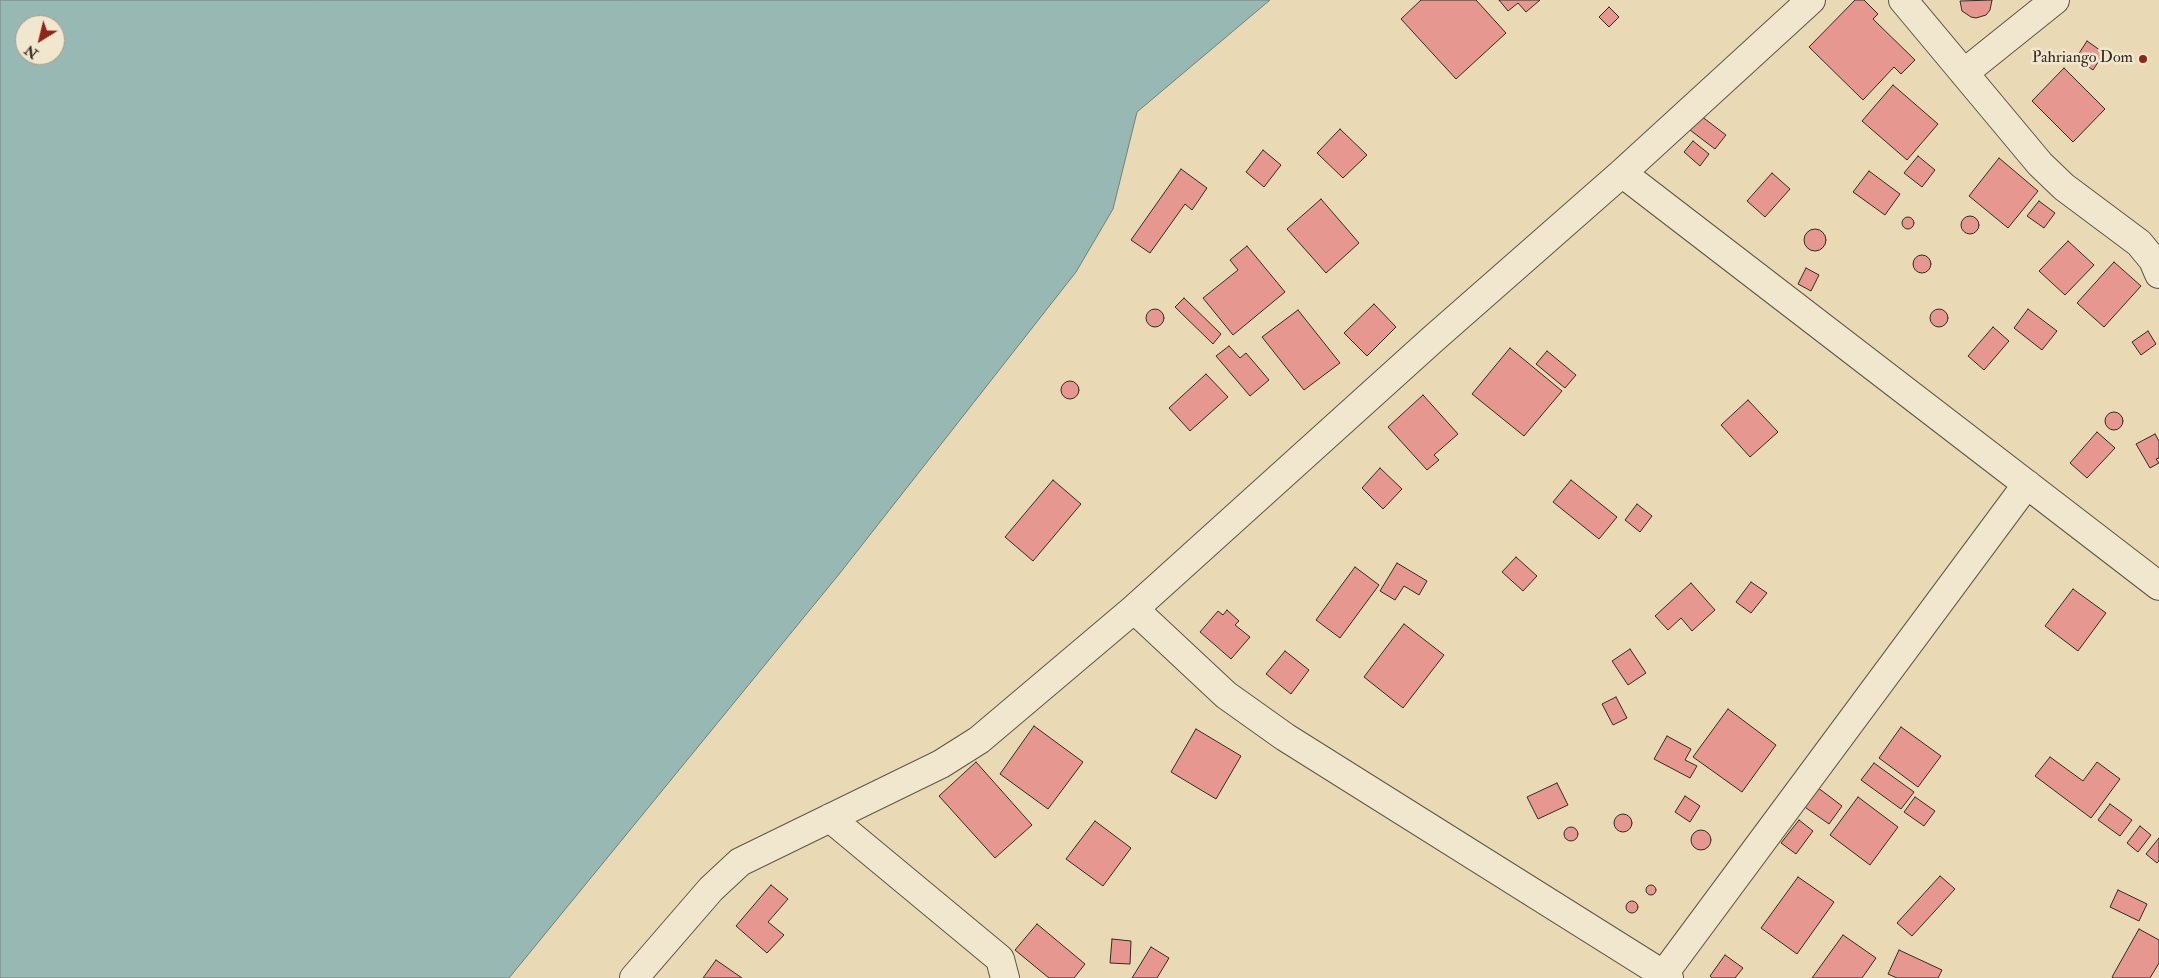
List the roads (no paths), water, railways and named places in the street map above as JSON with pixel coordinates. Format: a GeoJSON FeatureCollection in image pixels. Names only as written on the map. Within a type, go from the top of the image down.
{"type":"FeatureCollection","features":[{"type":"Feature","properties":{"kind":"street"},"geometry":{"type":"LineString","coordinates":[[634,978],[711,889],[740,862],[941,764],[979,740],[1134,609],[1440,333],[1622,173],[1811,0]]}},
{"type":"Feature","properties":{"kind":"street"},"geometry":{"type":"LineString","coordinates":[[1904,0],[2040,164],[2064,187],[2139,242],[2153,260],[2159,274]]}},
{"type":"Feature","properties":{"kind":"street"},"geometry":{"type":"LineString","coordinates":[[1964,73],[2055,0]]}},
{"type":"Feature","properties":{"kind":"street"},"geometry":{"type":"LineString","coordinates":[[1622,173],[2159,586]]}},
{"type":"Feature","properties":{"kind":"street"},"geometry":{"type":"LineString","coordinates":[[1134,609],[1226,696],[1286,738],[1666,976],[2027,484]]}},
{"type":"Feature","properties":{"kind":"street"},"geometry":{"type":"LineString","coordinates":[[830,818],[1000,959],[1005,978]]}},
{"type":"Feature","properties":{"kind":"water"},"geometry":{"type":"Polygon","coordinates":[[[0,0],[1270,0],[1137,112],[1113,209],[1076,272],[840,573],[509,978],[0,978],[0,0]]]}},
{"type":"Feature","properties":{"kind":"place","name":"Pahriango Dom"},"geometry":{"type":"Point","coordinates":[2143,59]}}]}
